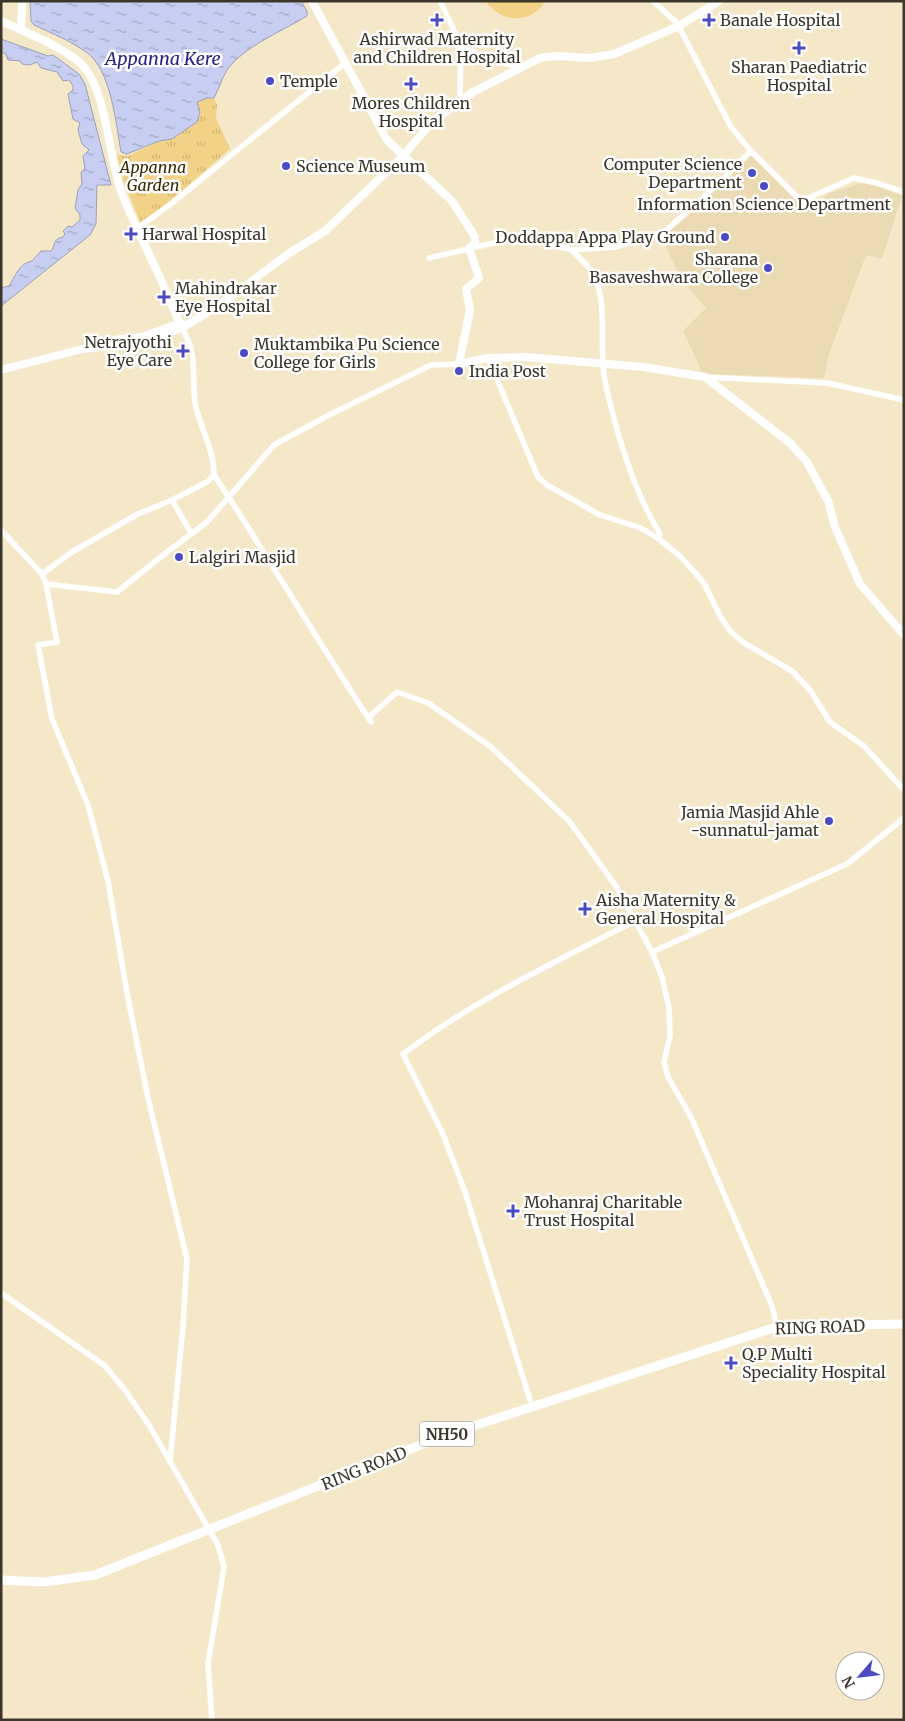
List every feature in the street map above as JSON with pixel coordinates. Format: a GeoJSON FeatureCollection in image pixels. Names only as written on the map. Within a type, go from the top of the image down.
{"type":"FeatureCollection","features":[{"type":"Feature","properties":{"kind":"highway","name":"RING ROAD"},"geometry":{"type":"LineString","coordinates":[[1,1580],[44,1582],[95,1575],[440,1431],[530,1400],[777,1324],[904,1319]]}},
{"type":"Feature","properties":{"kind":"highway","name":"RING ROAD"},"geometry":{"type":"LineString","coordinates":[[1,1574],[48,1576],[89,1570],[111,1564],[490,1419],[777,1324],[904,1324]]}},
{"type":"Feature","properties":{"kind":"main road"},"geometry":{"type":"LineString","coordinates":[[21,30],[22,1]]}},
{"type":"Feature","properties":{"kind":"main road"},"geometry":{"type":"LineString","coordinates":[[312,1],[387,140],[452,201],[475,237],[475,244],[469,248],[479,278],[466,289],[470,310],[459,364],[488,358],[526,357],[602,363],[705,377],[790,443],[807,462],[828,501],[838,534],[860,584],[904,635]]}},
{"type":"Feature","properties":{"kind":"main road"},"geometry":{"type":"LineString","coordinates":[[401,155],[428,120],[460,94],[515,66],[543,54],[596,53],[614,49],[678,24],[709,1]]}},
{"type":"Feature","properties":{"kind":"main road"},"geometry":{"type":"LineString","coordinates":[[1,370],[82,349],[138,342],[181,326],[322,228],[401,155],[426,128],[473,92],[515,69],[547,56],[590,58],[605,56],[642,43],[719,1]]}},
{"type":"Feature","properties":{"kind":"main road"},"geometry":{"type":"LineString","coordinates":[[1,21],[78,60],[90,75],[99,100],[118,181],[181,326]]}},
{"type":"Feature","properties":{"kind":"main road"},"geometry":{"type":"LineString","coordinates":[[1,366],[80,345],[141,337],[181,326]]}},
{"type":"Feature","properties":{"kind":"street"},"geometry":{"type":"LineString","coordinates":[[440,1],[461,45],[460,94]]}},
{"type":"Feature","properties":{"kind":"street"},"geometry":{"type":"LineString","coordinates":[[653,1],[678,24],[731,127],[751,152],[802,201],[854,178],[904,192]]}},
{"type":"Feature","properties":{"kind":"street"},"geometry":{"type":"LineString","coordinates":[[461,45],[486,59],[515,66]]}},
{"type":"Feature","properties":{"kind":"street"},"geometry":{"type":"LineString","coordinates":[[138,228],[172,203],[345,63]]}},
{"type":"Feature","properties":{"kind":"street"},"geometry":{"type":"LineString","coordinates":[[429,258],[496,241],[519,239],[572,250],[616,247],[664,232],[751,152]]}},
{"type":"Feature","properties":{"kind":"street"},"geometry":{"type":"LineString","coordinates":[[572,250],[594,274],[601,295],[602,363],[623,450],[653,523],[660,534],[659,538]]}},
{"type":"Feature","properties":{"kind":"street"},"geometry":{"type":"LineString","coordinates":[[181,326],[193,355],[196,406],[210,443],[214,475],[370,720],[397,692],[428,703],[490,746],[569,822],[616,886],[652,952],[662,977],[670,1008],[670,1036],[664,1062],[668,1077],[691,1117],[772,1306],[777,1324]]}},
{"type":"Feature","properties":{"kind":"street"},"geometry":{"type":"LineString","coordinates":[[488,358],[538,477],[563,495],[600,515],[641,528],[659,538],[681,557],[704,583],[721,618],[731,632],[744,643],[792,670],[810,690],[830,722],[864,746],[904,790]]}},
{"type":"Feature","properties":{"kind":"street"},"geometry":{"type":"LineString","coordinates":[[46,584],[117,592],[207,522],[274,445],[329,415],[431,365],[459,364]]}},
{"type":"Feature","properties":{"kind":"street"},"geometry":{"type":"LineString","coordinates":[[705,377],[827,383],[904,400]]}},
{"type":"Feature","properties":{"kind":"street"},"geometry":{"type":"LineString","coordinates":[[42,574],[72,552],[138,514],[172,500],[207,482],[214,475]]}},
{"type":"Feature","properties":{"kind":"street"},"geometry":{"type":"LineString","coordinates":[[172,500],[191,533]]}},
{"type":"Feature","properties":{"kind":"street"},"geometry":{"type":"LineString","coordinates":[[1,530],[42,574],[46,584],[57,642],[38,645],[52,719],[88,805],[108,881],[127,993],[148,1098],[187,1259],[183,1326],[170,1462]]}},
{"type":"Feature","properties":{"kind":"street"},"geometry":{"type":"LineString","coordinates":[[652,952],[847,864],[904,818]]}},
{"type":"Feature","properties":{"kind":"street"},"geometry":{"type":"LineString","coordinates":[[530,1400],[465,1192],[443,1134],[403,1054],[431,1032],[477,1004],[635,921]]}},
{"type":"Feature","properties":{"kind":"street"},"geometry":{"type":"LineString","coordinates":[[1,1292],[104,1365],[130,1397],[222,1552],[224,1562],[204,1666],[210,1720]]}},
{"type":"Feature","properties":{"kind":"shaded area","name":"Sharana Basaveshwara College"},"geometry":{"type":"Polygon","coordinates":[[[751,155],[808,211],[829,193],[866,182],[902,196],[882,259],[866,255],[829,354],[824,378],[703,374],[683,331],[706,308],[680,278],[662,237],[686,218],[751,155]]]}},
{"type":"Feature","properties":{"kind":"green space"},"geometry":{"type":"Polygon","coordinates":[[[486,1],[545,1],[540,9],[533,14],[516,18],[499,14],[486,1]]]}},
{"type":"Feature","properties":{"kind":"green space","name":"Appanna Garden"},"geometry":{"type":"Polygon","coordinates":[[[207,98],[214,98],[217,105],[216,118],[230,149],[162,208],[140,222],[124,183],[117,155],[128,156],[159,141],[172,139],[197,122],[197,102],[207,98]]]}},
{"type":"Feature","properties":{"kind":"water","name":"Appanna Kere"},"geometry":{"type":"Polygon","coordinates":[[[30,1],[301,1],[307,11],[307,16],[253,46],[234,62],[225,73],[214,98],[207,98],[197,102],[200,112],[197,122],[172,139],[159,141],[127,154],[121,152],[111,98],[101,71],[86,52],[61,37],[34,25],[31,21],[30,1]]]}},
{"type":"Feature","properties":{"kind":"water"},"geometry":{"type":"Polygon","coordinates":[[[1,39],[48,56],[53,55],[79,74],[85,84],[111,185],[97,185],[96,224],[90,235],[1,306],[1,288],[9,286],[21,267],[32,261],[41,251],[51,251],[56,241],[65,234],[63,231],[68,226],[72,227],[80,220],[80,215],[75,208],[78,190],[82,184],[81,172],[85,169],[83,156],[89,150],[82,144],[78,130],[80,123],[73,119],[68,94],[73,90],[73,86],[69,80],[63,81],[57,72],[41,68],[37,62],[30,65],[22,64],[20,61],[8,60],[6,54],[1,52],[1,39]]]}},
{"type":"Feature","properties":{"kind":"place","name":"Ashirwad Maternity and Children Hospital"},"geometry":{"type":"Point","coordinates":[437,20]}},
{"type":"Feature","properties":{"kind":"place","name":"Banale Hospital"},"geometry":{"type":"Point","coordinates":[709,20]}},
{"type":"Feature","properties":{"kind":"place","name":"Sharan Paediatric Hospital"},"geometry":{"type":"Point","coordinates":[799,48]}},
{"type":"Feature","properties":{"kind":"place","name":"Temple"},"geometry":{"type":"Point","coordinates":[270,81]}},
{"type":"Feature","properties":{"kind":"place","name":"Mores Children Hospital"},"geometry":{"type":"Point","coordinates":[411,84]}},
{"type":"Feature","properties":{"kind":"place","name":"Science Museum"},"geometry":{"type":"Point","coordinates":[286,166]}},
{"type":"Feature","properties":{"kind":"place","name":"Computer Science Department"},"geometry":{"type":"Point","coordinates":[752,173]}},
{"type":"Feature","properties":{"kind":"place","name":"Information Science Department"},"geometry":{"type":"Point","coordinates":[764,186]}},
{"type":"Feature","properties":{"kind":"place","name":"Harwal Hospital"},"geometry":{"type":"Point","coordinates":[131,234]}},
{"type":"Feature","properties":{"kind":"place","name":"Doddappa Appa Play Ground"},"geometry":{"type":"Point","coordinates":[725,237]}},
{"type":"Feature","properties":{"kind":"place","name":"Sharana Basaveshwara College"},"geometry":{"type":"Point","coordinates":[768,268]}},
{"type":"Feature","properties":{"kind":"place","name":"Mahindrakar Eye Hospital"},"geometry":{"type":"Point","coordinates":[164,297]}},
{"type":"Feature","properties":{"kind":"place","name":"Netrajyothi Eye Care"},"geometry":{"type":"Point","coordinates":[183,351]}},
{"type":"Feature","properties":{"kind":"place","name":"Muktambika Pu Science College for Girls"},"geometry":{"type":"Point","coordinates":[244,353]}},
{"type":"Feature","properties":{"kind":"place","name":"India Post"},"geometry":{"type":"Point","coordinates":[459,371]}},
{"type":"Feature","properties":{"kind":"place","name":"Lalgiri Masjid"},"geometry":{"type":"Point","coordinates":[179,557]}},
{"type":"Feature","properties":{"kind":"place","name":"Jamia Masjid Ahle -sunnatul-jamat"},"geometry":{"type":"Point","coordinates":[829,821]}},
{"type":"Feature","properties":{"kind":"place","name":"Aisha Maternity & General Hospital"},"geometry":{"type":"Point","coordinates":[585,909]}},
{"type":"Feature","properties":{"kind":"place","name":"Mohanraj Charitable Trust Hospital"},"geometry":{"type":"Point","coordinates":[513,1211]}},
{"type":"Feature","properties":{"kind":"place","name":"Q.P Multi Speciality Hospital"},"geometry":{"type":"Point","coordinates":[731,1363]}}]}
